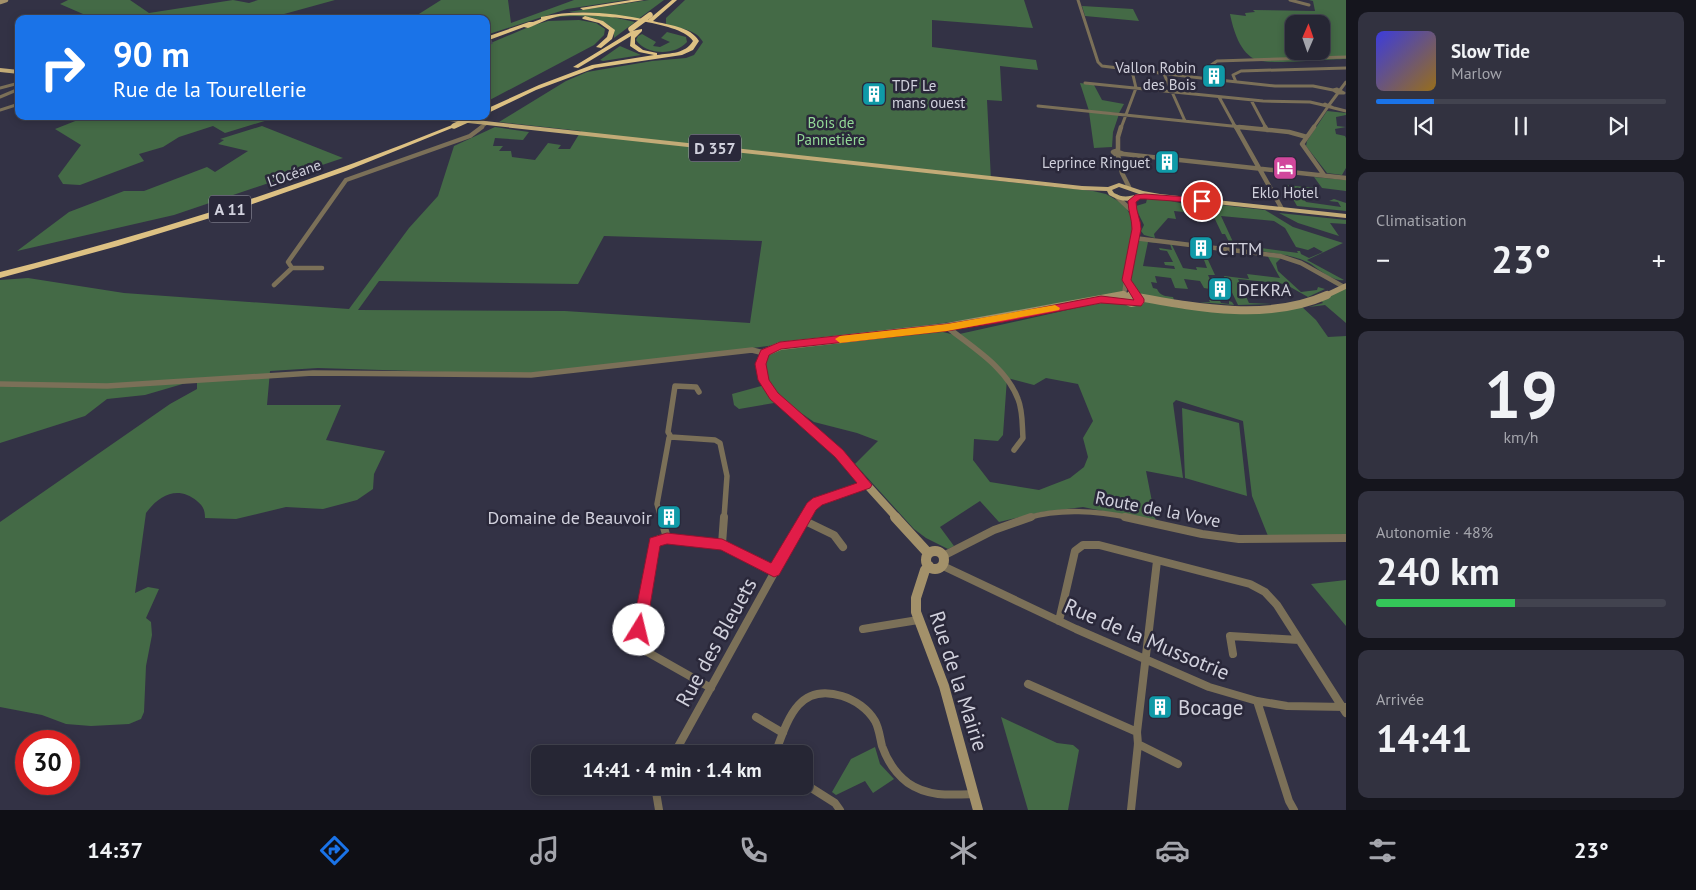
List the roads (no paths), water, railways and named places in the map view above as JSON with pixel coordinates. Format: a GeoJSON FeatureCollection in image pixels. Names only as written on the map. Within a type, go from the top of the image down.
{"type":"FeatureCollection","features":[{"type":"Feature","properties":{"kind":"highway"},"geometry":{"type":"LineString","coordinates":[[512,31],[543,18],[577,9],[642,0]]}},
{"type":"Feature","properties":{"kind":"highway"},"geometry":{"type":"LineString","coordinates":[[567,67],[651,22],[652,17],[669,0]]}},
{"type":"Feature","properties":{"kind":"highway"},"geometry":{"type":"LineString","coordinates":[[652,17],[675,0]]}},
{"type":"Feature","properties":{"kind":"highway"},"geometry":{"type":"LineString","coordinates":[[535,89],[594,66],[682,53],[691,49],[696,43],[693,36],[682,30],[598,14],[572,13],[543,18]]}},
{"type":"Feature","properties":{"kind":"highway"},"geometry":{"type":"LineString","coordinates":[[490,39],[554,16],[589,13],[678,30],[690,36],[694,42],[690,48],[678,53],[648,53],[637,50],[631,44],[636,30]]}},
{"type":"Feature","properties":{"kind":"highway"},"geometry":{"type":"LineString","coordinates":[[526,26],[563,18],[584,18],[598,21],[608,26],[612,32],[608,40],[598,50]]}},
{"type":"Feature","properties":{"kind":"highway"},"geometry":{"type":"LineString","coordinates":[[490,110],[585,62],[636,30]]}},
{"type":"Feature","properties":{"kind":"highway"},"geometry":{"type":"LineString","coordinates":[[490,106],[559,72]]}},
{"type":"Feature","properties":{"kind":"highway","name":"L’Océane"},"geometry":{"type":"LineString","coordinates":[[0,274],[140,236],[230,209],[349,168],[461,120]]}},
{"type":"Feature","properties":{"kind":"highway","name":"L’Océane"},"geometry":{"type":"LineString","coordinates":[[0,270],[238,202],[342,166],[464,120]]}},
{"type":"Feature","properties":{"kind":"main road"},"geometry":{"type":"LineString","coordinates":[[0,70],[15,72]]}},
{"type":"Feature","properties":{"kind":"main road","name":"D 357"},"geometry":{"type":"LineString","coordinates":[[474,120],[487,123],[1113,191]]}},
{"type":"Feature","properties":{"kind":"main road"},"geometry":{"type":"LineString","coordinates":[[1113,191],[1129,187],[1136,195]]}},
{"type":"Feature","properties":{"kind":"main road"},"geometry":{"type":"LineString","coordinates":[[1113,191],[1136,195],[1346,216]]}},
{"type":"Feature","properties":{"kind":"street"},"geometry":{"type":"LineString","coordinates":[[0,2],[6,0]]}},
{"type":"Feature","properties":{"kind":"street"},"geometry":{"type":"LineString","coordinates":[[1078,0],[1098,62],[1100,65],[1108,68],[1209,79],[1204,70],[1206,67],[1217,62],[1346,57]]}},
{"type":"Feature","properties":{"kind":"street"},"geometry":{"type":"LineString","coordinates":[[1290,0],[1308,5]]}},
{"type":"Feature","properties":{"kind":"street"},"geometry":{"type":"LineString","coordinates":[[1236,82],[1233,75],[1240,72],[1346,68]]}},
{"type":"Feature","properties":{"kind":"street"},"geometry":{"type":"LineString","coordinates":[[1129,187],[1122,174],[1118,153],[1118,137],[1136,88],[1132,71]]}},
{"type":"Feature","properties":{"kind":"street"},"geometry":{"type":"LineString","coordinates":[[1164,74],[1185,121]]}},
{"type":"Feature","properties":{"kind":"street"},"geometry":{"type":"LineString","coordinates":[[1219,80],[1275,86],[1313,86],[1342,92]]}},
{"type":"Feature","properties":{"kind":"street"},"geometry":{"type":"LineString","coordinates":[[1324,176],[1302,144],[1328,106],[1342,92],[1346,82]]}},
{"type":"Feature","properties":{"kind":"street"},"geometry":{"type":"LineString","coordinates":[[1086,83],[1251,100],[1310,102],[1346,111]]}},
{"type":"Feature","properties":{"kind":"street"},"geometry":{"type":"LineString","coordinates":[[0,88],[15,84]]}},
{"type":"Feature","properties":{"kind":"street"},"geometry":{"type":"LineString","coordinates":[[0,97],[15,91]]}},
{"type":"Feature","properties":{"kind":"street"},"geometry":{"type":"LineString","coordinates":[[1219,97],[1282,209]]}},
{"type":"Feature","properties":{"kind":"street"},"geometry":{"type":"LineString","coordinates":[[1251,100],[1267,130]]}},
{"type":"Feature","properties":{"kind":"street"},"geometry":{"type":"LineString","coordinates":[[0,110],[15,105]]}},
{"type":"Feature","properties":{"kind":"street"},"geometry":{"type":"LineString","coordinates":[[1038,106],[1290,132],[1307,137]]}},
{"type":"Feature","properties":{"kind":"street"},"geometry":{"type":"LineString","coordinates":[[292,268],[288,262],[346,180],[466,137],[479,131],[487,123]]}},
{"type":"Feature","properties":{"kind":"street"},"geometry":{"type":"LineString","coordinates":[[1118,153],[1346,178]]}},
{"type":"Feature","properties":{"kind":"street"},"geometry":{"type":"LineString","coordinates":[[1122,174],[1113,191],[1132,211]]}},
{"type":"Feature","properties":{"kind":"street"},"geometry":{"type":"LineString","coordinates":[[1127,302],[1123,298],[1134,238],[1136,222],[1132,211],[1132,203],[1136,195]]}},
{"type":"Feature","properties":{"kind":"street"},"geometry":{"type":"LineString","coordinates":[[1134,238],[1278,255],[1301,263],[1345,287]]}},
{"type":"Feature","properties":{"kind":"street"},"geometry":{"type":"LineString","coordinates":[[274,285],[292,268],[322,268]]}},
{"type":"Feature","properties":{"kind":"street"},"geometry":{"type":"LineString","coordinates":[[1126,280],[1137,298]]}},
{"type":"Feature","properties":{"kind":"street"},"geometry":{"type":"LineString","coordinates":[[0,384],[107,386],[313,373],[531,376],[752,350],[764,352],[780,346],[947,327],[1124,295],[1234,309],[1265,309],[1304,304],[1345,287]]}},
{"type":"Feature","properties":{"kind":"street"},"geometry":{"type":"LineString","coordinates":[[1104,299],[1127,302],[1137,298]]}},
{"type":"Feature","properties":{"kind":"street"},"geometry":{"type":"LineString","coordinates":[[947,327],[994,365],[1019,399],[1024,438],[1014,450]]}},
{"type":"Feature","properties":{"kind":"street"},"geometry":{"type":"LineString","coordinates":[[764,352],[760,364],[763,380],[774,396],[839,454],[928,553]]}},
{"type":"Feature","properties":{"kind":"street"},"geometry":{"type":"LineString","coordinates":[[671,437],[668,432],[675,386],[696,387],[699,392]]}},
{"type":"Feature","properties":{"kind":"street"},"geometry":{"type":"LineString","coordinates":[[667,538],[658,504],[669,438],[671,437]]}},
{"type":"Feature","properties":{"kind":"street"},"geometry":{"type":"LineString","coordinates":[[671,437],[715,440],[720,444],[727,476],[722,544]]}},
{"type":"Feature","properties":{"kind":"street","name":"Rue des Bleuets"},"geometry":{"type":"LineString","coordinates":[[679,745],[803,520],[817,502],[866,485]]}},
{"type":"Feature","properties":{"kind":"street","name":"Route de la Vove"},"geometry":{"type":"LineString","coordinates":[[943,556],[1016,521],[1048,513],[1081,510],[1117,514],[1223,537],[1279,542],[1346,538]]}},
{"type":"Feature","properties":{"kind":"street"},"geometry":{"type":"LineString","coordinates":[[803,520],[834,535],[843,547]]}},
{"type":"Feature","properties":{"kind":"street"},"geometry":{"type":"LineString","coordinates":[[711,688],[648,653],[639,644],[639,630],[653,544],[659,539],[667,538],[722,544],[774,571]]}},
{"type":"Feature","properties":{"kind":"street"},"geometry":{"type":"LineString","coordinates":[[1059,621],[1075,551],[1082,545],[1098,545],[1250,584],[1265,592],[1277,605],[1345,709]]}},
{"type":"Feature","properties":{"kind":"street"},"geometry":{"type":"LineString","coordinates":[[935,552],[943,556],[945,562],[943,566],[935,568],[929,566],[925,558],[928,553],[935,552]]}},
{"type":"Feature","properties":{"kind":"street"},"geometry":{"type":"LineString","coordinates":[[1131,810],[1138,744],[1136,732],[1157,561]]}},
{"type":"Feature","properties":{"kind":"street","name":"Rue de la Mairie"},"geometry":{"type":"LineString","coordinates":[[929,566],[925,570],[916,598],[916,612],[944,686],[978,810]]}},
{"type":"Feature","properties":{"kind":"street","name":"Rue de la Mussotrie"},"geometry":{"type":"LineString","coordinates":[[943,566],[1059,621],[1209,687],[1257,701],[1287,706],[1345,709]]}},
{"type":"Feature","properties":{"kind":"street"},"geometry":{"type":"LineString","coordinates":[[863,629],[918,620]]}},
{"type":"Feature","properties":{"kind":"street"},"geometry":{"type":"LineString","coordinates":[[1233,654],[1230,636],[1299,640]]}},
{"type":"Feature","properties":{"kind":"street"},"geometry":{"type":"LineString","coordinates":[[1028,684],[1136,732]]}},
{"type":"Feature","properties":{"kind":"street"},"geometry":{"type":"LineString","coordinates":[[778,745],[795,708],[806,699],[823,693],[842,694],[861,705],[874,720],[886,755],[906,782],[920,790],[940,795],[974,794]]}},
{"type":"Feature","properties":{"kind":"street"},"geometry":{"type":"LineString","coordinates":[[1257,701],[1289,801],[1294,810]]}},
{"type":"Feature","properties":{"kind":"street"},"geometry":{"type":"LineString","coordinates":[[756,717],[783,733]]}},
{"type":"Feature","properties":{"kind":"street"},"geometry":{"type":"LineString","coordinates":[[1138,744],[1178,764]]}},
{"type":"Feature","properties":{"kind":"street"},"geometry":{"type":"LineString","coordinates":[[813,789],[835,803],[840,810]]}},
{"type":"Feature","properties":{"kind":"street"},"geometry":{"type":"LineString","coordinates":[[656,795],[659,810]]}},
{"type":"Feature","properties":{"kind":"place","name":"Vallon Robin des Bois"},"geometry":{"type":"Point","coordinates":[1214,76]}},
{"type":"Feature","properties":{"kind":"place","name":"TDF Le mans ouest"},"geometry":{"type":"Point","coordinates":[874,94]}},
{"type":"Feature","properties":{"kind":"place","name":"Leprince Ringuet"},"geometry":{"type":"Point","coordinates":[1167,162]}},
{"type":"Feature","properties":{"kind":"place","name":"Eklo Hotel"},"geometry":{"type":"Point","coordinates":[1285,168]}},
{"type":"Feature","properties":{"kind":"place","name":"CTTM"},"geometry":{"type":"Point","coordinates":[1201,248]}},
{"type":"Feature","properties":{"kind":"place","name":"DEKRA"},"geometry":{"type":"Point","coordinates":[1220,289]}},
{"type":"Feature","properties":{"kind":"place","name":"Domaine de Beauvoir"},"geometry":{"type":"Point","coordinates":[669,517]}},
{"type":"Feature","properties":{"kind":"place","name":"Bocage"},"geometry":{"type":"Point","coordinates":[1160,707]}},
{"type":"Feature","properties":{"kind":"park label","name":"Bois de Pannetière"},"geometry":{"type":"Point","coordinates":[831,130]}}]}
